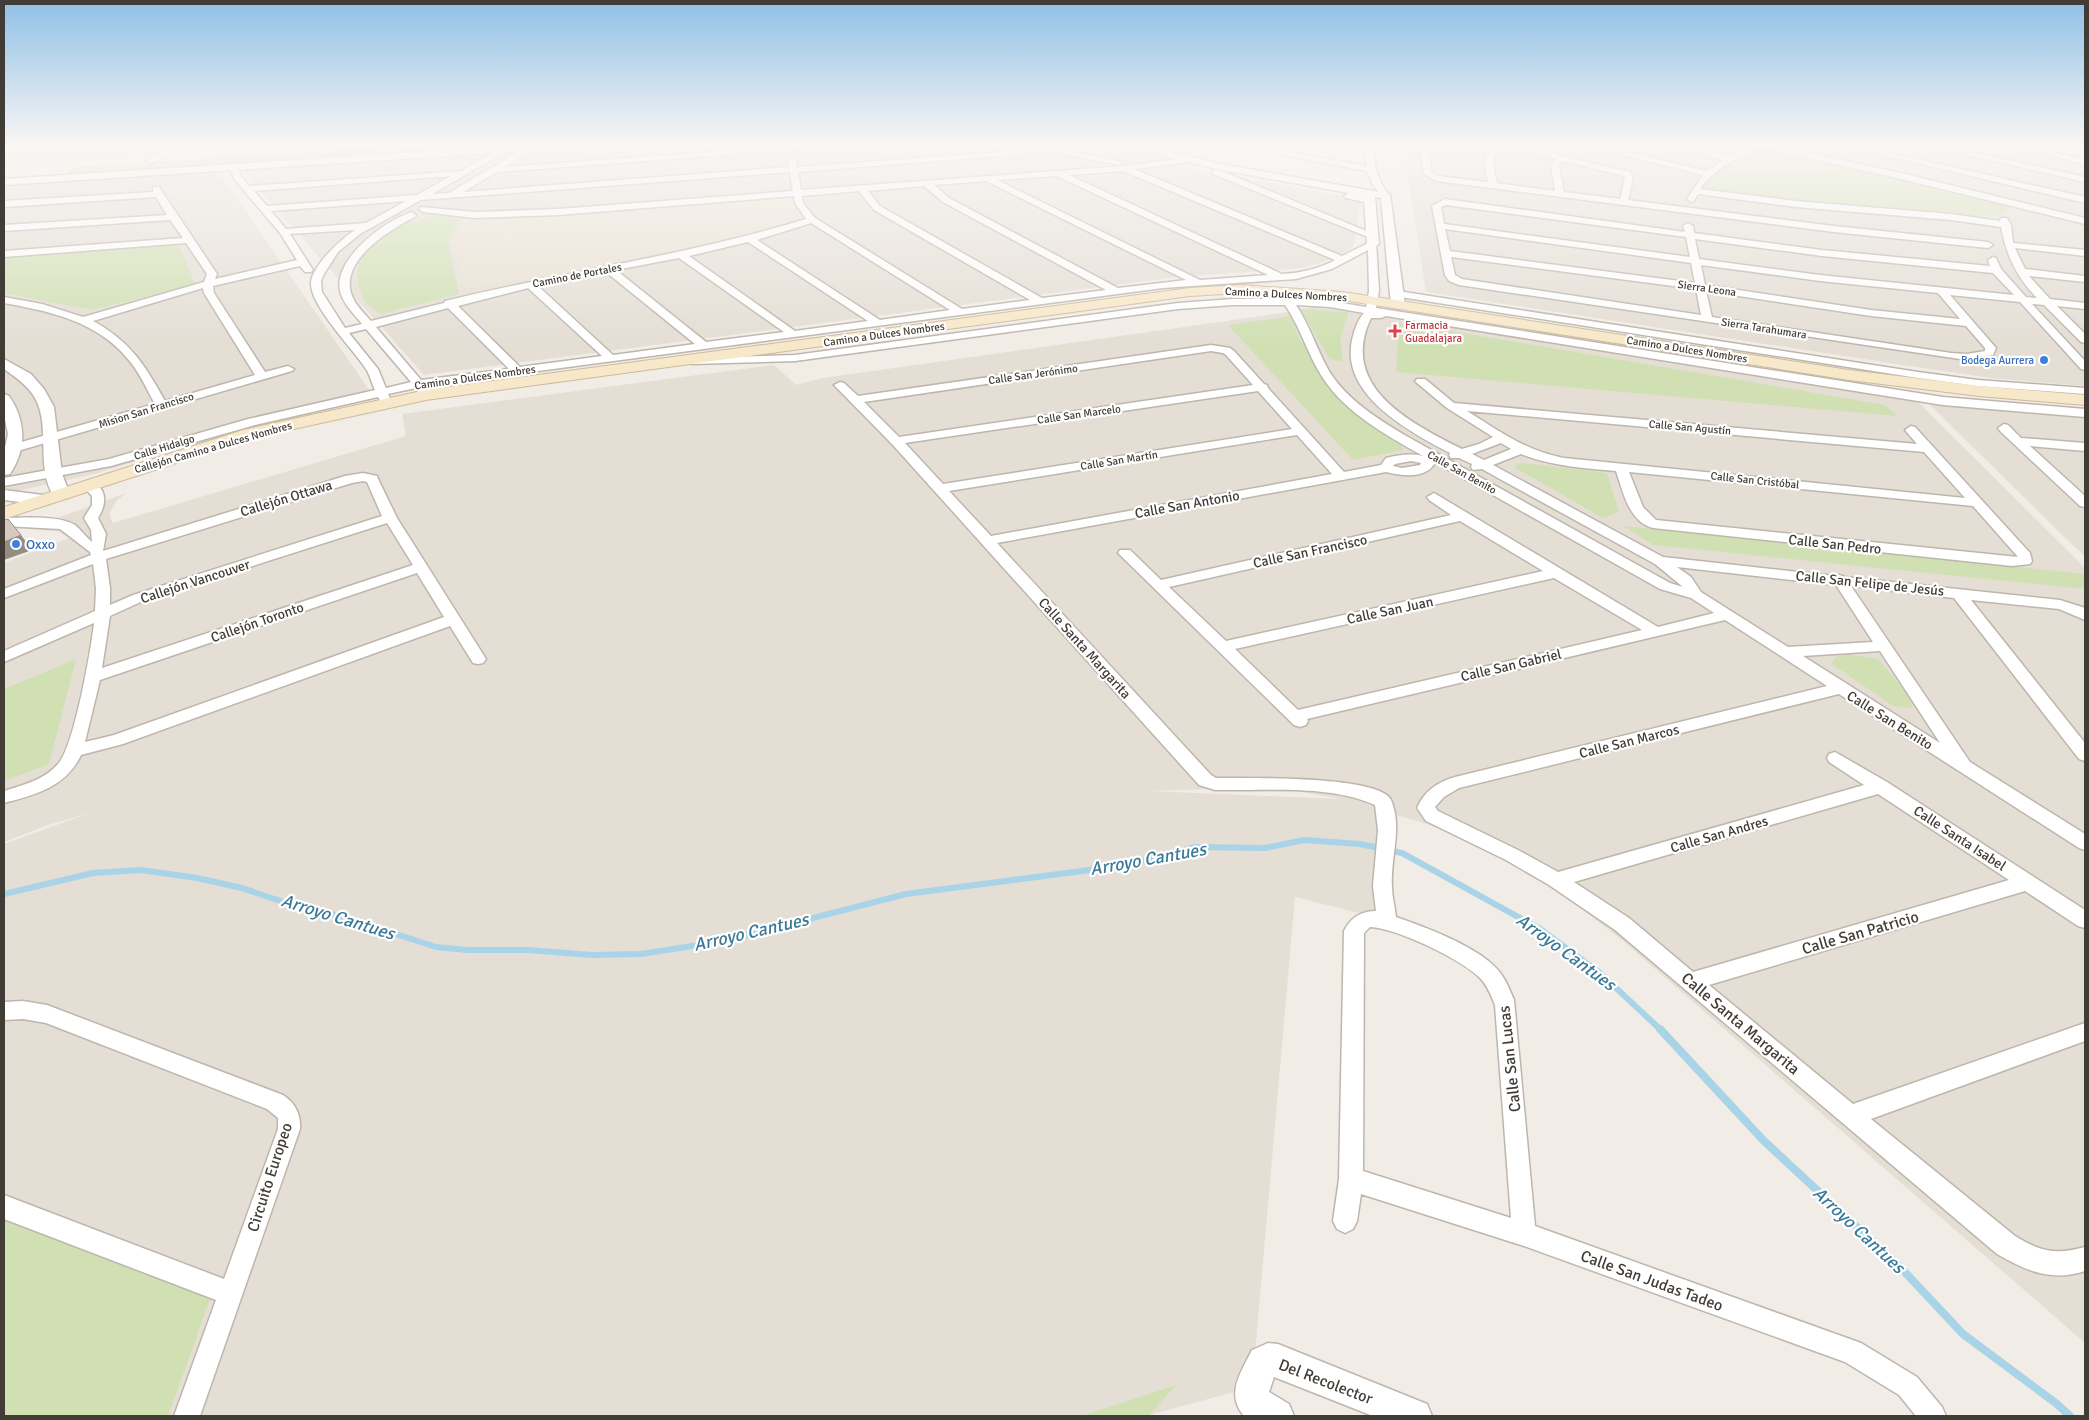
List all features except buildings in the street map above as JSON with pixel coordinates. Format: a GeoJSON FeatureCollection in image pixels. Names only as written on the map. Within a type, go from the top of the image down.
{"type":"FeatureCollection","features":[{"type":"Feature","properties":{"kind":"main road","name":"Camino a Dulces Nombres"},"geometry":{"type":"LineString","coordinates":[[423,390],[676,362],[1038,308],[1190,292],[1240,289],[1283,290],[1343,296],[1371,306],[1398,305],[1858,376],[1979,391],[2085,400]]}},
{"type":"Feature","properties":{"kind":"main road"},"geometry":{"type":"LineString","coordinates":[[1038,308],[1086,320]]}},
{"type":"Feature","properties":{"kind":"main road","name":"Callejón Camino a Dulces Nombres"},"geometry":{"type":"LineString","coordinates":[[4,513],[250,434],[384,397],[423,390]]}},
{"type":"Feature","properties":{"kind":"street"},"geometry":{"type":"LineString","coordinates":[[170,211],[212,274],[208,284],[209,293],[262,377]]}},
{"type":"Feature","properties":{"kind":"street"},"geometry":{"type":"LineString","coordinates":[[267,211],[284,232],[303,262],[328,288],[350,301],[423,390]]}},
{"type":"Feature","properties":{"kind":"street"},"geometry":{"type":"LineString","coordinates":[[384,397],[372,369],[342,332],[328,288],[324,265],[335,250],[365,226],[394,211]]}},
{"type":"Feature","properties":{"kind":"street"},"geometry":{"type":"LineString","coordinates":[[328,288],[346,275],[356,258],[369,242],[396,223],[419,211]]}},
{"type":"Feature","properties":{"kind":"street"},"geometry":{"type":"LineString","coordinates":[[443,211],[475,215],[510,215],[559,211]]}},
{"type":"Feature","properties":{"kind":"street"},"geometry":{"type":"LineString","coordinates":[[805,211],[812,220],[960,312]]}},
{"type":"Feature","properties":{"kind":"street"},"geometry":{"type":"LineString","coordinates":[[882,211],[1038,308]]}},
{"type":"Feature","properties":{"kind":"street"},"geometry":{"type":"LineString","coordinates":[[967,211],[1116,292]]}},
{"type":"Feature","properties":{"kind":"street"},"geometry":{"type":"LineString","coordinates":[[1053,211],[1197,282]]}},
{"type":"Feature","properties":{"kind":"street"},"geometry":{"type":"LineString","coordinates":[[1132,211],[1283,290]]}},
{"type":"Feature","properties":{"kind":"street"},"geometry":{"type":"LineString","coordinates":[[1227,211],[1343,260]]}},
{"type":"Feature","properties":{"kind":"street"},"geometry":{"type":"LineString","coordinates":[[1306,211],[1372,240]]}},
{"type":"Feature","properties":{"kind":"street"},"geometry":{"type":"LineString","coordinates":[[1371,306],[1375,270],[1372,240],[1376,211]]}},
{"type":"Feature","properties":{"kind":"street"},"geometry":{"type":"LineString","coordinates":[[1381,211],[1398,305]]}},
{"type":"Feature","properties":{"kind":"street"},"geometry":{"type":"LineString","coordinates":[[1437,211],[1446,253]]}},
{"type":"Feature","properties":{"kind":"street"},"geometry":{"type":"LineString","coordinates":[[1516,211],[1822,253],[1996,270]]}},
{"type":"Feature","properties":{"kind":"street"},"geometry":{"type":"LineString","coordinates":[[1688,211],[1690,234],[1707,319]]}},
{"type":"Feature","properties":{"kind":"street"},"geometry":{"type":"LineString","coordinates":[[1692,211],[1987,233],[2005,223],[2019,211]]}},
{"type":"Feature","properties":{"kind":"street"},"geometry":{"type":"LineString","coordinates":[[1851,211],[1987,233]]}},
{"type":"Feature","properties":{"kind":"street"},"geometry":{"type":"LineString","coordinates":[[2045,211],[2085,222]]}},
{"type":"Feature","properties":{"kind":"street"},"geometry":{"type":"LineString","coordinates":[[4,228],[173,217]]}},
{"type":"Feature","properties":{"kind":"street","name":"Camino de Portales"},"geometry":{"type":"LineString","coordinates":[[342,332],[449,303],[530,284],[682,255],[750,239],[812,220]]}},
{"type":"Feature","properties":{"kind":"street"},"geometry":{"type":"LineString","coordinates":[[2005,223],[2009,245],[2021,272],[2032,287],[2085,340]]}},
{"type":"Feature","properties":{"kind":"street"},"geometry":{"type":"LineString","coordinates":[[284,232],[365,226]]}},
{"type":"Feature","properties":{"kind":"street"},"geometry":{"type":"LineString","coordinates":[[1440,226],[1942,292],[2085,306]]}},
{"type":"Feature","properties":{"kind":"street"},"geometry":{"type":"LineString","coordinates":[[1987,233],[1996,270],[2085,367]]}},
{"type":"Feature","properties":{"kind":"street"},"geometry":{"type":"LineString","coordinates":[[750,239],[878,323]]}},
{"type":"Feature","properties":{"kind":"street"},"geometry":{"type":"LineString","coordinates":[[4,254],[190,240]]}},
{"type":"Feature","properties":{"kind":"street"},"geometry":{"type":"LineString","coordinates":[[676,362],[795,358],[1086,320],[1283,290],[1310,273],[1343,260],[1372,240]]}},
{"type":"Feature","properties":{"kind":"street"},"geometry":{"type":"LineString","coordinates":[[2009,245],[2085,253]]}},
{"type":"Feature","properties":{"kind":"street","name":"Sierra Tarahumara"},"geometry":{"type":"LineString","coordinates":[[1446,253],[1450,276],[1459,282],[1951,356],[1967,357],[1988,353],[1990,348],[1942,292]]}},
{"type":"Feature","properties":{"kind":"street","name":"Sierra Leona"},"geometry":{"type":"LineString","coordinates":[[1446,253],[1701,287],[1871,313],[1969,323]]}},
{"type":"Feature","properties":{"kind":"street"},"geometry":{"type":"LineString","coordinates":[[682,255],[793,334]]}},
{"type":"Feature","properties":{"kind":"street"},"geometry":{"type":"LineString","coordinates":[[84,320],[208,284],[303,262]]}},
{"type":"Feature","properties":{"kind":"street"},"geometry":{"type":"LineString","coordinates":[[608,269],[704,346]]}},
{"type":"Feature","properties":{"kind":"street"},"geometry":{"type":"LineString","coordinates":[[2021,272],[2085,279]]}},
{"type":"Feature","properties":{"kind":"street","name":"Camino a Dulces Nombres"},"geometry":{"type":"LineString","coordinates":[[423,390],[517,370],[960,312],[1038,308],[1116,292],[1197,282],[1283,290]]}},
{"type":"Feature","properties":{"kind":"street"},"geometry":{"type":"LineString","coordinates":[[530,284],[610,358]]}},
{"type":"Feature","properties":{"kind":"street","name":"Calle San Benito"},"geometry":{"type":"LineString","coordinates":[[1283,290],[1298,317],[1321,368],[1343,396],[1376,422],[1433,460],[1463,472],[1665,586],[1696,595],[2085,843]]}},
{"type":"Feature","properties":{"kind":"street"},"geometry":{"type":"LineString","coordinates":[[4,300],[43,307],[84,320],[115,337],[133,356],[161,404]]}},
{"type":"Feature","properties":{"kind":"street"},"geometry":{"type":"LineString","coordinates":[[449,303],[517,370]]}},
{"type":"Feature","properties":{"kind":"street"},"geometry":{"type":"LineString","coordinates":[[1398,305],[1978,383],[2085,391]]}},
{"type":"Feature","properties":{"kind":"street"},"geometry":{"type":"LineString","coordinates":[[1398,305],[1943,401],[2085,413]]}},
{"type":"Feature","properties":{"kind":"street","name":"Calle San Benito"},"geometry":{"type":"LineString","coordinates":[[1398,305],[1367,315],[1357,339],[1356,355],[1358,370],[1363,381],[1382,403],[1396,416],[1461,454],[1483,464],[1660,561],[1686,580],[1696,595]]}},
{"type":"Feature","properties":{"kind":"street","name":"Calle San Jerónimo"},"geometry":{"type":"LineString","coordinates":[[856,400],[1211,348],[1226,350],[1230,353],[1262,387]]}},
{"type":"Feature","properties":{"kind":"street"},"geometry":{"type":"LineString","coordinates":[[2072,353],[2085,354]]}},
{"type":"Feature","properties":{"kind":"street"},"geometry":{"type":"LineString","coordinates":[[4,363],[32,382],[46,402],[50,418],[50,439],[54,473],[61,494]]}},
{"type":"Feature","properties":{"kind":"street","name":"Mision San Francisco"},"geometry":{"type":"LineString","coordinates":[[9,450],[161,404],[288,369]]}},
{"type":"Feature","properties":{"kind":"street"},"geometry":{"type":"LineString","coordinates":[[1421,381],[1450,406],[1526,453]]}},
{"type":"Feature","properties":{"kind":"street","name":"Calle Santa Margarita"},"geometry":{"type":"LineString","coordinates":[[840,385],[896,441],[1205,780],[1215,784],[1321,787],[1355,791],[1383,800],[1388,830],[1382,886],[1386,920]]}},
{"type":"Feature","properties":{"kind":"street"},"geometry":{"type":"LineString","coordinates":[[1262,387],[1340,476]]}},
{"type":"Feature","properties":{"kind":"street","name":"Calle San Marcelo"},"geometry":{"type":"LineString","coordinates":[[896,441],[1262,387]]}},
{"type":"Feature","properties":{"kind":"street","name":"Calle Hidalgo"},"geometry":{"type":"LineString","coordinates":[[4,482],[124,459],[252,422],[384,397]]}},
{"type":"Feature","properties":{"kind":"street","name":"Calle San Agustín"},"geometry":{"type":"LineString","coordinates":[[1450,406],[1928,449]]}},
{"type":"Feature","properties":{"kind":"street"},"geometry":{"type":"LineString","coordinates":[[4,470],[16,424],[6,409]]}},
{"type":"Feature","properties":{"kind":"street"},"geometry":{"type":"LineString","coordinates":[[2004,428],[2083,499]]}},
{"type":"Feature","properties":{"kind":"street"},"geometry":{"type":"LineString","coordinates":[[1911,430],[2025,556],[2025,562]]}},
{"type":"Feature","properties":{"kind":"street","name":"Calle San Martín"},"geometry":{"type":"LineString","coordinates":[[939,489],[1299,431]]}},
{"type":"Feature","properties":{"kind":"street"},"geometry":{"type":"LineString","coordinates":[[1433,460],[1483,447],[1501,438]]}},
{"type":"Feature","properties":{"kind":"street"},"geometry":{"type":"LineString","coordinates":[[2019,441],[2085,447]]}},
{"type":"Feature","properties":{"kind":"street"},"geometry":{"type":"LineString","coordinates":[[1463,472],[1483,464],[1526,453]]}},
{"type":"Feature","properties":{"kind":"street","name":"Calle San Cristóbal"},"geometry":{"type":"LineString","coordinates":[[1526,453],[1556,461],[1979,503]]}},
{"type":"Feature","properties":{"kind":"street","name":"Calle San Antonio"},"geometry":{"type":"LineString","coordinates":[[988,541],[1386,468],[1402,472],[1424,468],[1433,460]]}},
{"type":"Feature","properties":{"kind":"street"},"geometry":{"type":"LineString","coordinates":[[1621,467],[1638,513],[1646,521]]}},
{"type":"Feature","properties":{"kind":"street","name":"Callejón Ottawa"},"geometry":{"type":"LineString","coordinates":[[4,594],[98,553],[357,477],[372,479],[390,518],[422,566],[478,659]]}},
{"type":"Feature","properties":{"kind":"street"},"geometry":{"type":"LineString","coordinates":[[4,522],[40,523],[68,527],[91,518],[99,505],[100,499],[94,489],[88,485]]}},
{"type":"Feature","properties":{"kind":"street"},"geometry":{"type":"LineString","coordinates":[[4,495],[43,500]]}},
{"type":"Feature","properties":{"kind":"street"},"geometry":{"type":"LineString","coordinates":[[1434,497],[1462,517],[1654,632]]}},
{"type":"Feature","properties":{"kind":"street","name":"Calle San Francisco"},"geometry":{"type":"LineString","coordinates":[[1158,584],[1462,517]]}},
{"type":"Feature","properties":{"kind":"street"},"geometry":{"type":"LineString","coordinates":[[4,797],[44,784],[56,777],[65,769],[74,751],[93,677],[102,616],[102,570],[98,553],[101,534],[91,518]]}},
{"type":"Feature","properties":{"kind":"street","name":"Callejón Vancouver"},"geometry":{"type":"LineString","coordinates":[[4,657],[102,616],[138,598],[390,518]]}},
{"type":"Feature","properties":{"kind":"street","name":"Calle San Pedro"},"geometry":{"type":"LineString","coordinates":[[1646,521],[1661,525],[2025,562]]}},
{"type":"Feature","properties":{"kind":"street"},"geometry":{"type":"LineString","coordinates":[[68,527],[98,553]]}},
{"type":"Feature","properties":{"kind":"street"},"geometry":{"type":"LineString","coordinates":[[1125,553],[1223,647]]}},
{"type":"Feature","properties":{"kind":"street","name":"Calle San Felipe de Jesús"},"geometry":{"type":"LineString","coordinates":[[1660,561],[2060,605],[2083,613]]}},
{"type":"Feature","properties":{"kind":"street","name":"Callejón Toronto"},"geometry":{"type":"LineString","coordinates":[[93,677],[422,566]]}},
{"type":"Feature","properties":{"kind":"street","name":"Calle San Juan"},"geometry":{"type":"LineString","coordinates":[[1223,647],[1556,573]]}},
{"type":"Feature","properties":{"kind":"street"},"geometry":{"type":"LineString","coordinates":[[1839,580],[1967,769]]}},
{"type":"Feature","properties":{"kind":"street"},"geometry":{"type":"LineString","coordinates":[[1958,593],[2085,756]]}},
{"type":"Feature","properties":{"kind":"street","name":"Calle San Gabriel"},"geometry":{"type":"LineString","coordinates":[[1223,647],[1297,718],[1728,616]]}},
{"type":"Feature","properties":{"kind":"street"},"geometry":{"type":"LineString","coordinates":[[74,751],[117,740],[454,619]]}},
{"type":"Feature","properties":{"kind":"street"},"geometry":{"type":"LineString","coordinates":[[1786,652],[1883,646]]}},
{"type":"Feature","properties":{"kind":"street","name":"Calle San Marcos"},"geometry":{"type":"LineString","coordinates":[[1426,808],[1427,804],[1442,788],[1455,783],[1841,688]]}},
{"type":"Feature","properties":{"kind":"street","name":"Calle Santa Isabel"},"geometry":{"type":"LineString","coordinates":[[1835,758],[2085,920]]}},
{"type":"Feature","properties":{"kind":"street","name":"Calle San Andres"},"geometry":{"type":"LineString","coordinates":[[1556,880],[1881,787]]}},
{"type":"Feature","properties":{"kind":"street","name":"Calle Santa Margarita"},"geometry":{"type":"LineString","coordinates":[[1426,808],[1432,816],[1512,855],[1556,880],[1622,924],[1850,1116],[2006,1244],[2022,1255],[2039,1262]]}},
{"type":"Feature","properties":{"kind":"street","name":"Calle San Patricio"},"geometry":{"type":"LineString","coordinates":[[1692,982],[2028,882]]}},
{"type":"Feature","properties":{"kind":"street"},"geometry":{"type":"LineString","coordinates":[[1345,1221],[1351,1179],[1354,931],[1359,924],[1369,919],[1386,920]]}},
{"type":"Feature","properties":{"kind":"street","name":"Calle San Lucas"},"geometry":{"type":"LineString","coordinates":[[1386,920],[1471,960],[1484,969],[1501,993],[1505,1005],[1524,1234]]}},
{"type":"Feature","properties":{"kind":"street","name":"Circuito Europeo"},"geometry":{"type":"LineString","coordinates":[[4,1011],[23,1010],[47,1014],[275,1102],[286,1110],[290,1118],[187,1416]]}},
{"type":"Feature","properties":{"kind":"street"},"geometry":{"type":"LineString","coordinates":[[1850,1116],[2085,1032]]}},
{"type":"Feature","properties":{"kind":"street","name":"Calle San Judas Tadeo"},"geometry":{"type":"LineString","coordinates":[[1351,1179],[1524,1234],[1852,1352],[1908,1386],[1934,1416]]}},
{"type":"Feature","properties":{"kind":"street"},"geometry":{"type":"LineString","coordinates":[[4,1207],[229,1293]]}},
{"type":"Feature","properties":{"kind":"street"},"geometry":{"type":"LineString","coordinates":[[2039,1262],[2068,1266],[2085,1259]]}},
{"type":"Feature","properties":{"kind":"street","name":"Del Recolector"},"geometry":{"type":"LineString","coordinates":[[1277,1416],[1254,1404],[1250,1394],[1258,1374],[1268,1360],[1278,1361],[1415,1416]]}},
{"type":"Feature","properties":{"kind":"shaded area"},"geometry":{"type":"Polygon","coordinates":[[[4,211],[246,211],[374,397],[256,426],[94,474],[4,494],[4,211]]]}},
{"type":"Feature","properties":{"kind":"shaded area"},"geometry":{"type":"Polygon","coordinates":[[[279,211],[1359,211],[1353,247],[1332,259],[1303,268],[1176,277],[424,375],[279,211]]]}},
{"type":"Feature","properties":{"kind":"shaded area"},"geometry":{"type":"Polygon","coordinates":[[[588,211],[799,211],[803,217],[745,235],[681,250],[468,290],[453,242],[467,218],[513,217],[588,211]]]}},
{"type":"Feature","properties":{"kind":"shaded area"},"geometry":{"type":"Polygon","coordinates":[[[1413,211],[2085,211],[2085,386],[1991,378],[1426,292],[1413,211]]]}},
{"type":"Feature","properties":{"kind":"shaded area"},"geometry":{"type":"Polygon","coordinates":[[[1315,306],[1917,401],[2085,568],[2085,1343],[1622,940],[1569,899],[1520,862],[1427,824],[1383,811],[1387,920],[1295,897],[1252,1387],[1146,1416],[4,1416],[4,844],[90,813],[48,825],[4,842],[4,563],[69,538],[58,531],[27,529],[127,493],[117,500],[109,514],[113,523],[406,436],[402,414],[774,365],[796,385],[823,378],[1282,313],[1315,306]],[[1242,788],[1149,791],[1341,799],[1289,790],[1242,788]]]}},
{"type":"Feature","properties":{"kind":"shaded area"},"geometry":{"type":"Polygon","coordinates":[[[1929,404],[2085,417],[2085,557],[1929,404]]]}},
{"type":"Feature","properties":{"kind":"green space"},"geometry":{"type":"Polygon","coordinates":[[[1911,211],[2007,211],[2003,215],[1976,217],[1911,211]]]}},
{"type":"Feature","properties":{"kind":"green space"},"geometry":{"type":"Polygon","coordinates":[[[439,215],[463,216],[448,240],[459,294],[381,314],[365,302],[358,285],[358,269],[361,257],[386,231],[398,225],[439,215]]]}},
{"type":"Feature","properties":{"kind":"green space"},"geometry":{"type":"Polygon","coordinates":[[[178,243],[195,284],[92,310],[4,293],[4,255],[178,243]]]}},
{"type":"Feature","properties":{"kind":"green space"},"geometry":{"type":"Polygon","coordinates":[[[1300,309],[1349,312],[1340,339],[1343,362],[1330,359],[1300,309]]]}},
{"type":"Feature","properties":{"kind":"green space"},"geometry":{"type":"Polygon","coordinates":[[[1291,316],[1297,334],[1308,353],[1346,407],[1400,442],[1403,450],[1353,460],[1228,325],[1291,316]]]}},
{"type":"Feature","properties":{"kind":"green space"},"geometry":{"type":"Polygon","coordinates":[[[1399,322],[1885,405],[1897,416],[1396,372],[1399,322]]]}},
{"type":"Feature","properties":{"kind":"green space"},"geometry":{"type":"Polygon","coordinates":[[[1521,463],[1607,473],[1619,512],[1603,518],[1514,467],[1521,463]]]}},
{"type":"Feature","properties":{"kind":"green space"},"geometry":{"type":"Polygon","coordinates":[[[1623,526],[2085,574],[2085,589],[1653,545],[1623,526]]]}},
{"type":"Feature","properties":{"kind":"green space"},"geometry":{"type":"Polygon","coordinates":[[[1848,654],[1878,659],[1914,702],[1914,706],[1908,708],[1893,706],[1832,664],[1836,657],[1848,654]]]}},
{"type":"Feature","properties":{"kind":"green space"},"geometry":{"type":"Polygon","coordinates":[[[76,659],[49,764],[4,781],[4,689],[76,659]]]}},
{"type":"Feature","properties":{"kind":"green space"},"geometry":{"type":"Polygon","coordinates":[[[4,1215],[211,1296],[168,1416],[4,1416],[4,1215]]]}},
{"type":"Feature","properties":{"kind":"green space"},"geometry":{"type":"Polygon","coordinates":[[[1176,1385],[1148,1416],[1082,1416],[1176,1385]]]}},
{"type":"Feature","properties":{"kind":"waterway","name":"Arroyo Cantues"},"geometry":{"type":"LineString","coordinates":[[4,894],[93,873],[141,870],[197,878],[242,888],[283,902],[343,917],[436,947],[467,950],[528,950],[592,955],[641,954],[724,941],[906,894],[1128,865],[1196,847],[1265,848],[1304,840],[1360,844],[1402,853],[1540,929],[1600,973],[1660,1029]]}},
{"type":"Feature","properties":{"kind":"waterway","name":"Arroyo Cantues"},"geometry":{"type":"LineString","coordinates":[[1660,1029],[1764,1141],[1900,1267],[1963,1334],[2057,1404],[2070,1416]]}},
{"type":"Feature","properties":{"kind":"place","name":"Farmacia Guadalajara"},"geometry":{"type":"Point","coordinates":[1395,331]}},
{"type":"Feature","properties":{"kind":"place","name":"Bodega Aurrera"},"geometry":{"type":"Point","coordinates":[2044,360]}},
{"type":"Feature","properties":{"kind":"place","name":"Oxxo"},"geometry":{"type":"Point","coordinates":[16,544]}}]}
